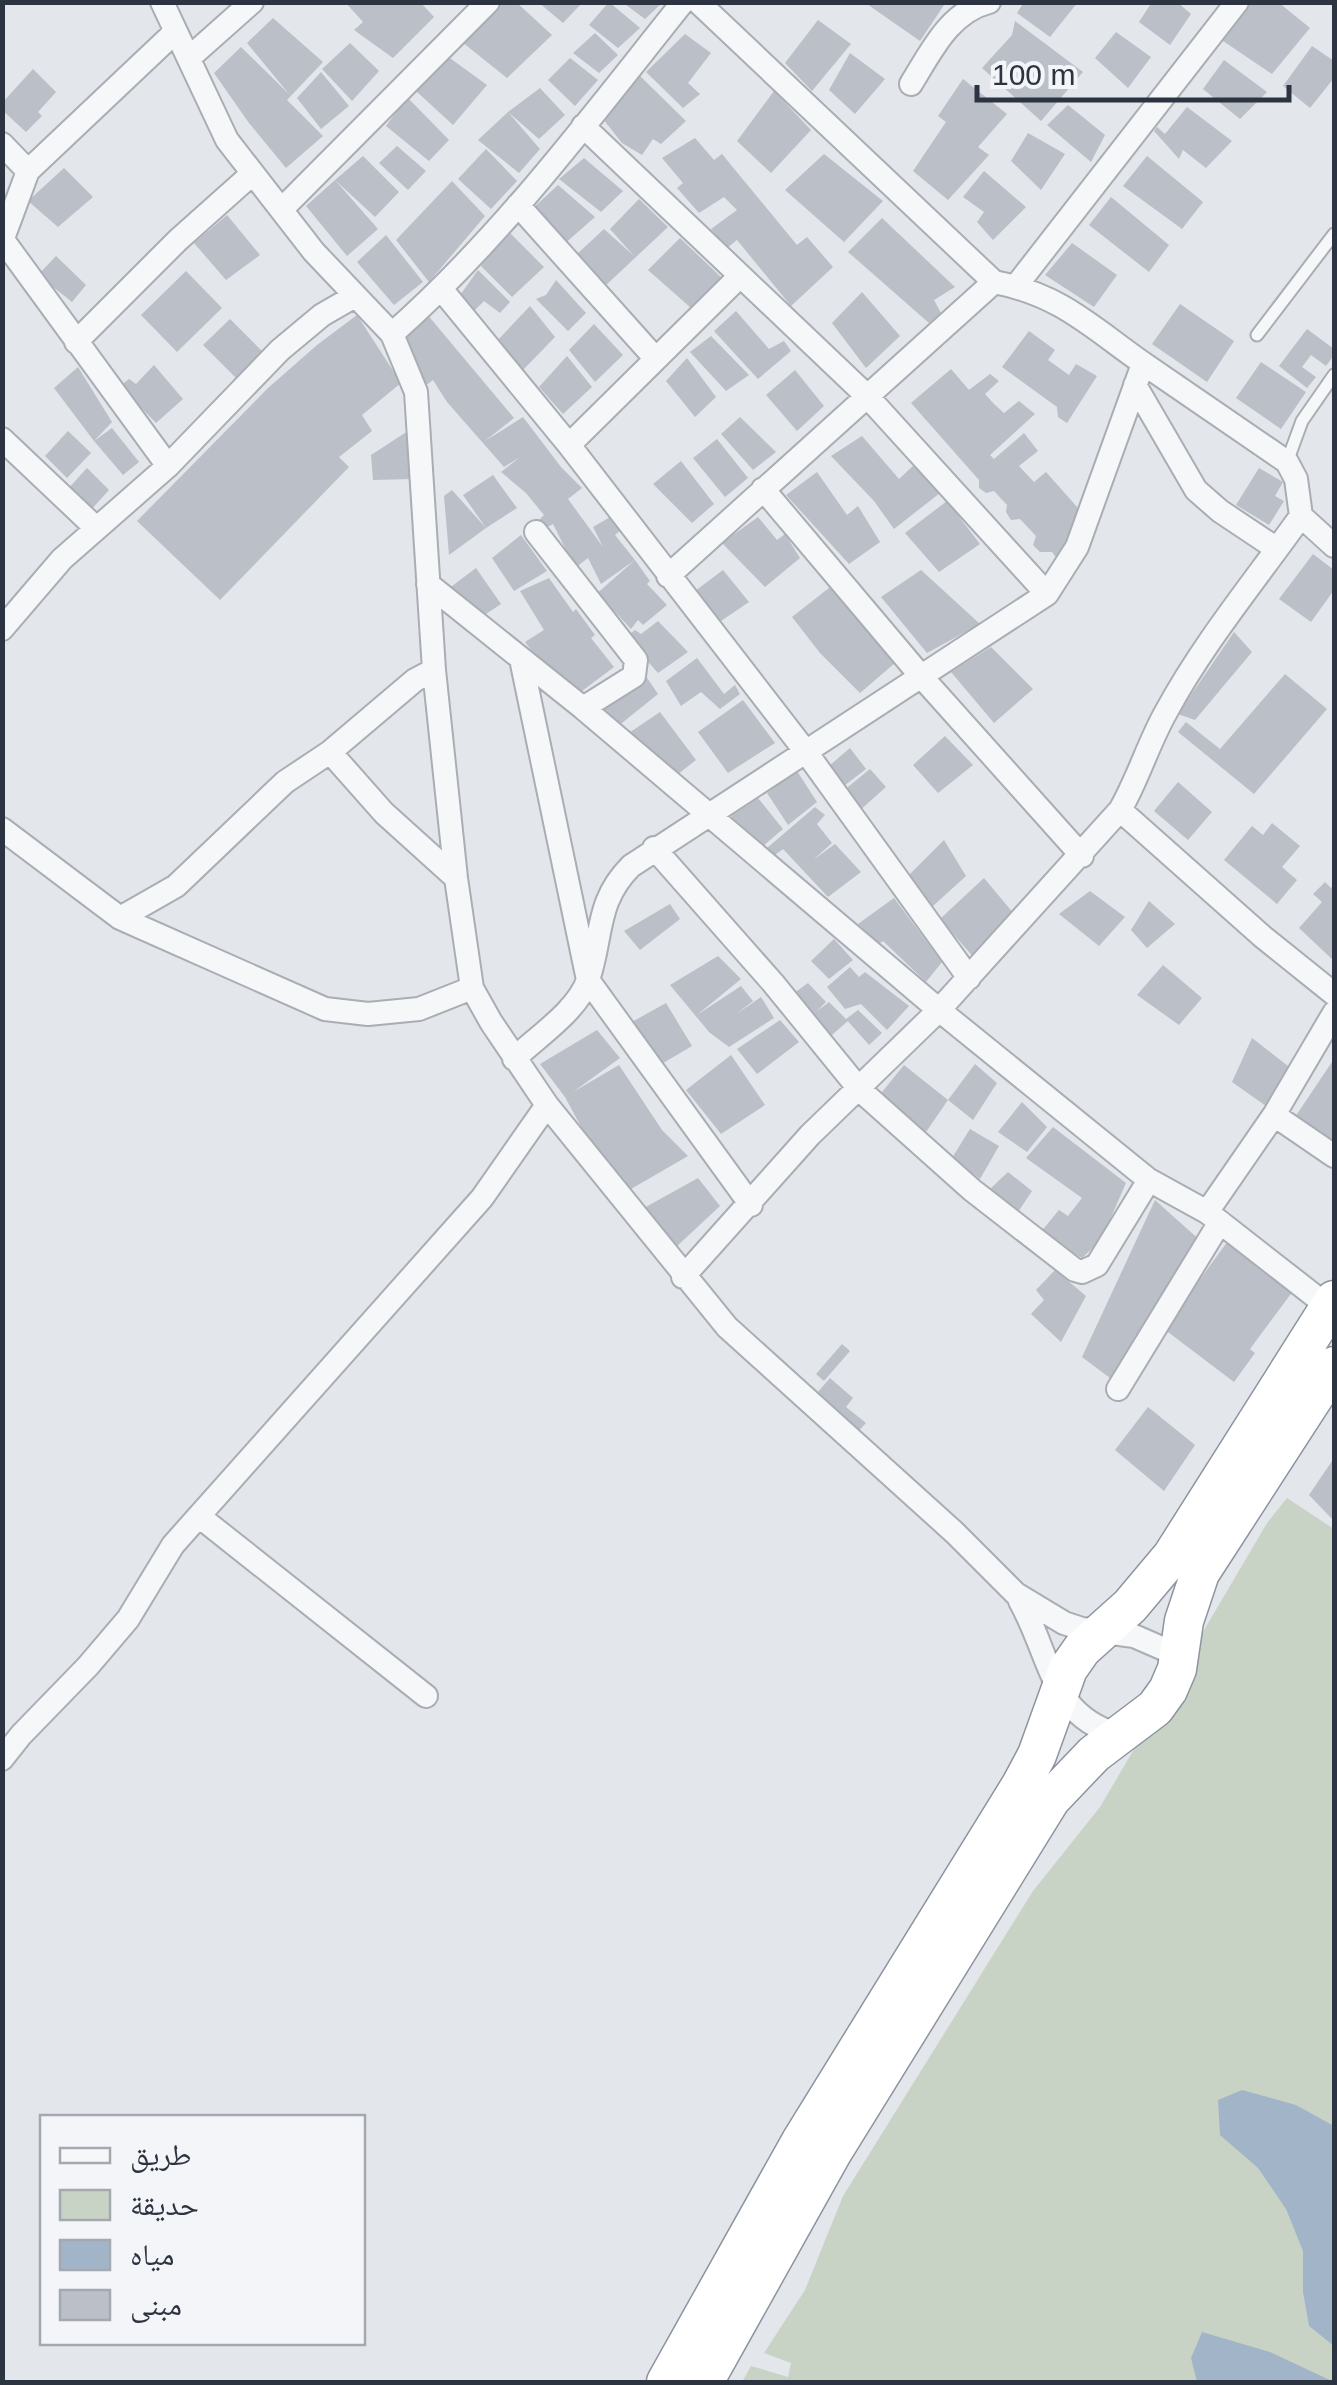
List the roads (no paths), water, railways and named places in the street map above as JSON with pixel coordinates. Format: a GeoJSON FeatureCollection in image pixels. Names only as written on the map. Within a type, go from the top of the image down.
{"type":"FeatureCollection","features":[{"type":"Feature","properties":{"kind":"highway"},"geometry":{"type":"LineString","coordinates":[[666,2382],[800,2141],[1020,1785],[1050,1724],[1058,1691],[1075,1659],[1130,1606],[1172,1556],[1332,1304]]}},
{"type":"Feature","properties":{"kind":"highway"},"geometry":{"type":"LineString","coordinates":[[704,2382],[832,2153],[1034,1825],[1071,1775],[1155,1708],[1168,1690],[1200,1573],[1332,1373]]}},
{"type":"Feature","properties":{"kind":"street"},"geometry":{"type":"LineString","coordinates":[[162,2],[220,129],[314,252],[392,334],[416,392],[434,670],[472,988],[514,1058],[547,1105],[726,1327],[955,1533],[1016,1594],[1047,1616],[1100,1632],[1150,1640],[1180,1656]]}},
{"type":"Feature","properties":{"kind":"street"},"geometry":{"type":"LineString","coordinates":[[189,58],[252,2]]}},
{"type":"Feature","properties":{"kind":"street"},"geometry":{"type":"LineString","coordinates":[[282,209],[488,2]]}},
{"type":"Feature","properties":{"kind":"street"},"geometry":{"type":"LineString","coordinates":[[392,334],[442,290],[518,205],[683,2]]}},
{"type":"Feature","properties":{"kind":"street"},"geometry":{"type":"LineString","coordinates":[[698,2],[1005,284],[1033,290],[1083,318],[1139,374],[1287,462],[1296,479],[1301,516],[1334,546]]}},
{"type":"Feature","properties":{"kind":"street"},"geometry":{"type":"LineString","coordinates":[[911,84],[942,34],[959,16],[972,6],[989,2]]}},
{"type":"Feature","properties":{"kind":"street"},"geometry":{"type":"LineString","coordinates":[[668,576],[867,396],[1005,284],[1237,2]]}},
{"type":"Feature","properties":{"kind":"street"},"geometry":{"type":"LineString","coordinates":[[168,466],[3,240],[28,171],[175,32]]}},
{"type":"Feature","properties":{"kind":"street"},"geometry":{"type":"LineString","coordinates":[[583,126],[867,396],[1048,594]]}},
{"type":"Feature","properties":{"kind":"street"},"geometry":{"type":"LineString","coordinates":[[2,144],[28,171]]}},
{"type":"Feature","properties":{"kind":"street"},"geometry":{"type":"LineString","coordinates":[[76,342],[178,240],[252,174]]}},
{"type":"Feature","properties":{"kind":"street"},"geometry":{"type":"LineString","coordinates":[[518,205],[655,358]]}},
{"type":"Feature","properties":{"kind":"street"},"geometry":{"type":"LineString","coordinates":[[569,445],[740,276]]}},
{"type":"Feature","properties":{"kind":"street"},"geometry":{"type":"LineString","coordinates":[[442,290],[569,445],[806,752],[969,978]]}},
{"type":"Feature","properties":{"kind":"street"},"geometry":{"type":"LineString","coordinates":[[2,628],[62,559],[168,466],[280,350],[322,315],[355,296]]}},
{"type":"Feature","properties":{"kind":"street"},"geometry":{"type":"LineString","coordinates":[[1139,374],[1196,490],[1277,550]]}},
{"type":"Feature","properties":{"kind":"street"},"geometry":{"type":"LineString","coordinates":[[514,1058],[577,1000],[588,980],[606,901],[614,883],[654,848],[1048,594],[1078,547],[1139,374]]}},
{"type":"Feature","properties":{"kind":"street"},"geometry":{"type":"LineString","coordinates":[[2,440],[96,528]]}},
{"type":"Feature","properties":{"kind":"street"},"geometry":{"type":"LineString","coordinates":[[763,489],[920,675],[1082,856]]}},
{"type":"Feature","properties":{"kind":"street"},"geometry":{"type":"LineString","coordinates":[[684,1277],[810,1135],[939,1010],[1120,810],[1164,714],[1210,637],[1301,516]]}},
{"type":"Feature","properties":{"kind":"street"},"geometry":{"type":"LineString","coordinates":[[536,532],[637,666],[634,676],[583,708]]}},
{"type":"Feature","properties":{"kind":"street"},"geometry":{"type":"LineString","coordinates":[[428,584],[583,708],[939,1010],[1150,1180],[1213,1217],[1332,1304]]}},
{"type":"Feature","properties":{"kind":"street"},"geometry":{"type":"LineString","coordinates":[[522,659],[588,980],[751,1205]]}},
{"type":"Feature","properties":{"kind":"street"},"geometry":{"type":"LineString","coordinates":[[120,918],[176,886],[285,782],[330,752],[416,680],[434,670]]}},
{"type":"Feature","properties":{"kind":"street"},"geometry":{"type":"LineString","coordinates":[[330,752],[384,813],[456,878]]}},
{"type":"Feature","properties":{"kind":"street"},"geometry":{"type":"LineString","coordinates":[[1120,810],[1263,937],[1334,994]]}},
{"type":"Feature","properties":{"kind":"street"},"geometry":{"type":"LineString","coordinates":[[2,829],[120,918],[325,1008],[368,1014],[418,1008],[472,988]]}},
{"type":"Feature","properties":{"kind":"street"},"geometry":{"type":"LineString","coordinates":[[654,848],[773,983],[860,1090],[972,1190],[1074,1270],[1082,1272],[1097,1265],[1150,1180]]}},
{"type":"Feature","properties":{"kind":"street"},"geometry":{"type":"LineString","coordinates":[[1118,1390],[1213,1217],[1334,1013]]}},
{"type":"Feature","properties":{"kind":"street"},"geometry":{"type":"LineString","coordinates":[[2,1759],[128,1619],[172,1545],[482,1198],[547,1105]]}},
{"type":"Feature","properties":{"kind":"street"},"geometry":{"type":"LineString","coordinates":[[1274,1116],[1334,1156]]}},
{"type":"Feature","properties":{"kind":"street"},"geometry":{"type":"LineString","coordinates":[[200,1516],[426,1696]]}},
{"type":"Feature","properties":{"kind":"street"},"geometry":{"type":"LineString","coordinates":[[1016,1594],[1040,1641],[1058,1691],[1077,1715],[1118,1735]]}},
{"type":"Feature","properties":{"kind":"lane"},"geometry":{"type":"LineString","coordinates":[[1257,335],[1334,234]]}},
{"type":"Feature","properties":{"kind":"lane"},"geometry":{"type":"LineString","coordinates":[[1287,462],[1302,420],[1334,375]]}},
{"type":"Feature","properties":{"kind":"water"},"geometry":{"type":"Polygon","coordinates":[[[1242,2090],[1296,2105],[1334,2126],[1334,2346],[1309,2326],[1303,2292],[1303,2251],[1286,2209],[1258,2168],[1220,2135],[1218,2100],[1242,2090]]]}},
{"type":"Feature","properties":{"kind":"water"},"geometry":{"type":"Polygon","coordinates":[[[1202,2332],[1270,2352],[1334,2382],[1197,2382],[1191,2358],[1202,2332]]]}}]}
